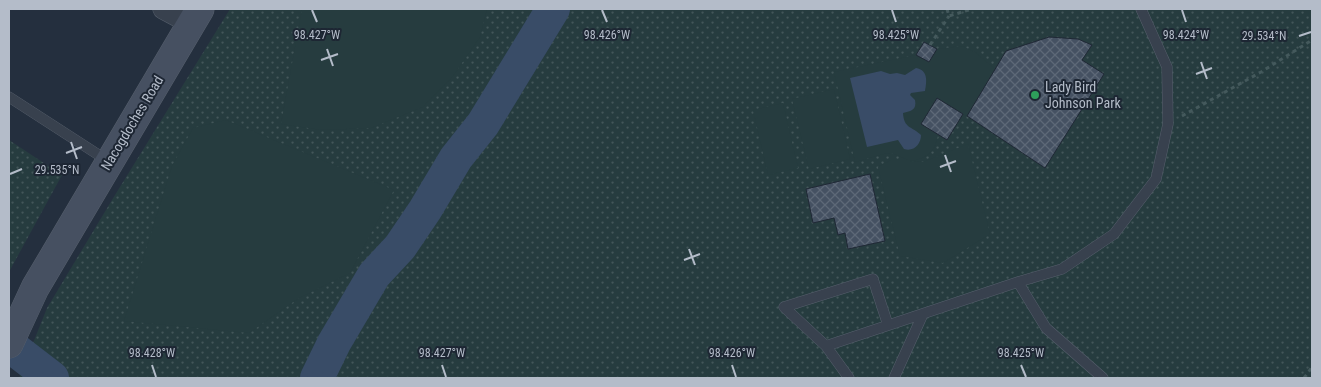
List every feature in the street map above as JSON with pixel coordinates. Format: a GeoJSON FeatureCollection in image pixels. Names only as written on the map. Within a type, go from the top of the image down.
{"type":"FeatureCollection","features":[{"type":"Feature","properties":{"kind":"main road","name":"Nacogdoches Road"},"geometry":{"type":"LineString","coordinates":[[9,344],[35,288],[195,17]]}},
{"type":"Feature","properties":{"kind":"street"},"geometry":{"type":"LineString","coordinates":[[163,9],[195,17]]}},
{"type":"Feature","properties":{"kind":"lane"},"geometry":{"type":"LineString","coordinates":[[826,346],[1062,269],[1114,234],[1156,178],[1168,124],[1167,67],[1141,9]]}},
{"type":"Feature","properties":{"kind":"lane"},"geometry":{"type":"LineString","coordinates":[[9,97],[109,162]]}},
{"type":"Feature","properties":{"kind":"lane"},"geometry":{"type":"LineString","coordinates":[[849,378],[826,346],[784,308],[873,279],[888,325]]}},
{"type":"Feature","properties":{"kind":"lane"},"geometry":{"type":"LineString","coordinates":[[1018,282],[1046,328],[1103,378]]}},
{"type":"Feature","properties":{"kind":"lane"},"geometry":{"type":"LineString","coordinates":[[894,378],[923,314]]}},
{"type":"Feature","properties":{"kind":"path"},"geometry":{"type":"LineString","coordinates":[[947,9],[949,16]]}},
{"type":"Feature","properties":{"kind":"path"},"geometry":{"type":"LineString","coordinates":[[930,45],[949,16],[972,9]]}},
{"type":"Feature","properties":{"kind":"path"},"geometry":{"type":"LineString","coordinates":[[1168,124],[1261,72],[1312,40]]}},
{"type":"Feature","properties":{"kind":"path"},"geometry":{"type":"LineString","coordinates":[[1304,378],[1312,367]]}},
{"type":"Feature","properties":{"kind":"green space","name":"Lady Bird Johnson Park"},"geometry":{"type":"Polygon","coordinates":[[[230,9],[1312,9],[1312,378],[19,378],[47,308],[230,9]]]}},
{"type":"Feature","properties":{"kind":"green space"},"geometry":{"type":"Polygon","coordinates":[[[302,9],[487,9],[480,37],[453,76],[423,107],[371,128],[322,130],[281,124],[302,9]]]}},
{"type":"Feature","properties":{"kind":"green space"},"geometry":{"type":"Polygon","coordinates":[[[962,46],[975,52],[995,69],[967,116],[937,98],[939,129],[934,146],[929,153],[921,158],[910,161],[923,162],[968,144],[990,234],[943,263],[900,256],[878,167],[891,160],[908,160],[887,153],[855,162],[834,72],[916,55],[929,62],[937,49],[962,46]]]}},
{"type":"Feature","properties":{"kind":"green space"},"geometry":{"type":"Polygon","coordinates":[[[834,89],[850,159],[809,169],[792,99],[834,89]]]}},
{"type":"Feature","properties":{"kind":"green space"},"geometry":{"type":"Polygon","coordinates":[[[783,103],[798,168],[768,175],[753,110],[783,103]]]}},
{"type":"Feature","properties":{"kind":"green space"},"geometry":{"type":"Polygon","coordinates":[[[226,120],[394,190],[350,273],[299,298],[249,333],[124,321],[172,166],[193,128],[226,120]]]}},
{"type":"Feature","properties":{"kind":"green space"},"geometry":{"type":"Polygon","coordinates":[[[9,140],[62,175],[9,272],[9,140]]]}},
{"type":"Feature","properties":{"kind":"water"},"geometry":{"type":"Polygon","coordinates":[[[916,68],[925,74],[925,91],[911,93],[910,95],[915,100],[915,106],[911,111],[903,113],[907,125],[921,135],[918,144],[908,150],[904,149],[898,140],[867,147],[850,78],[881,71],[905,75],[916,68]]]}},
{"type":"Feature","properties":{"kind":"building","name":"Lady Bird Johnson Park"},"geometry":{"type":"Polygon","coordinates":[[[1049,37],[1078,39],[1092,45],[1082,60],[1104,74],[1045,168],[967,116],[1006,51],[1049,37]]]}},
{"type":"Feature","properties":{"kind":"building"},"geometry":{"type":"Polygon","coordinates":[[[924,42],[937,49],[929,62],[916,55],[924,42]]]}},
{"type":"Feature","properties":{"kind":"building"},"geometry":{"type":"Polygon","coordinates":[[[937,98],[963,114],[947,140],[921,124],[937,98]]]}},
{"type":"Feature","properties":{"kind":"building"},"geometry":{"type":"Polygon","coordinates":[[[870,174],[885,241],[848,249],[845,233],[838,235],[834,218],[813,223],[806,189],[870,174]]]}},
{"type":"Feature","properties":{"kind":"waterway"},"geometry":{"type":"LineString","coordinates":[[317,378],[334,343],[374,275],[400,247],[456,158],[483,124],[553,9]]}},
{"type":"Feature","properties":{"kind":"waterway"},"geometry":{"type":"LineString","coordinates":[[9,345],[52,378]]}},
{"type":"Feature","properties":{"kind":"place","name":"Lady Bird Johnson Park"},"geometry":{"type":"Point","coordinates":[1035,95]}}]}
